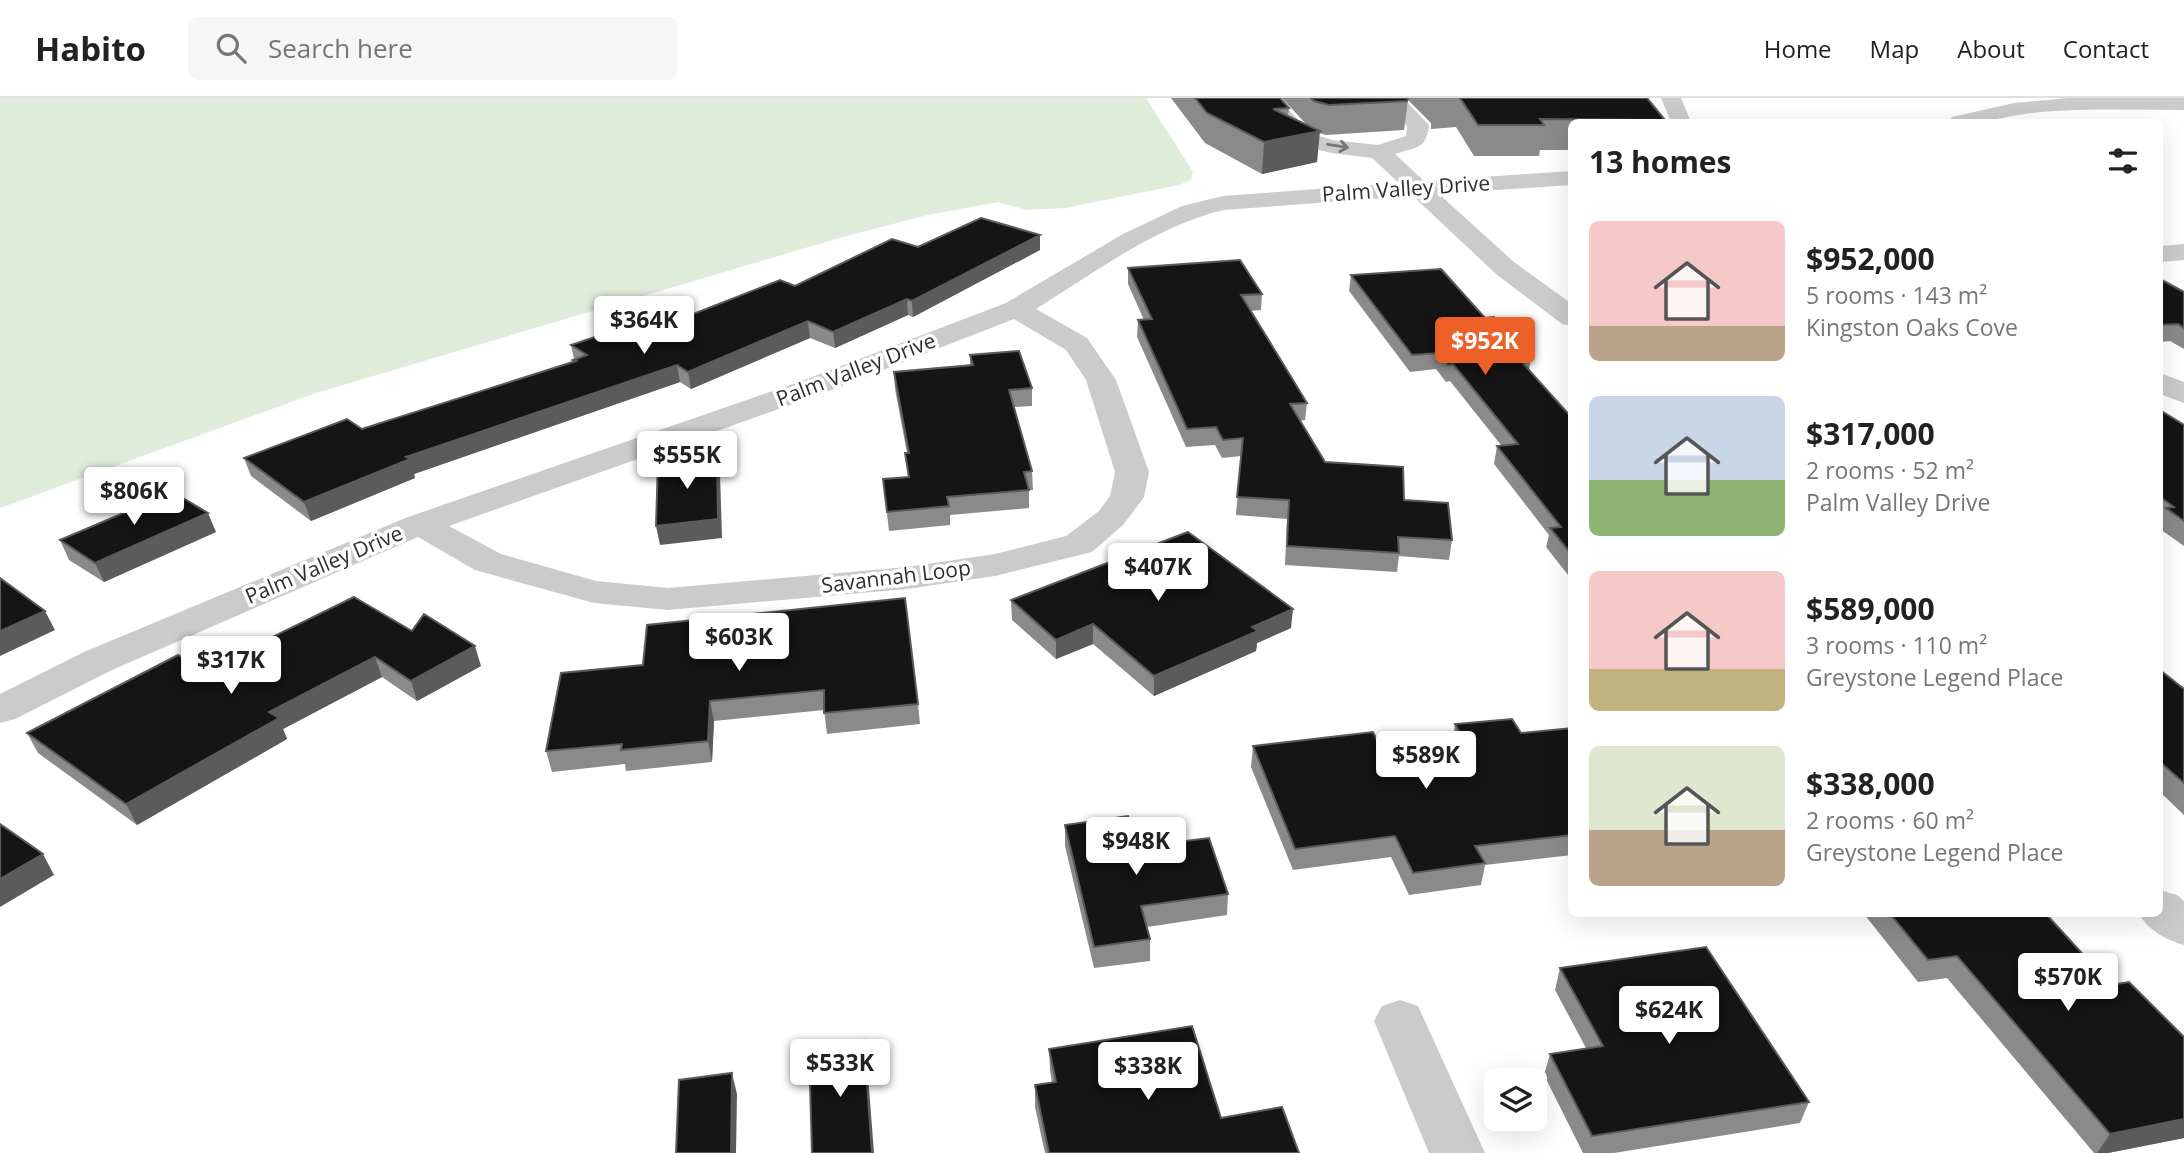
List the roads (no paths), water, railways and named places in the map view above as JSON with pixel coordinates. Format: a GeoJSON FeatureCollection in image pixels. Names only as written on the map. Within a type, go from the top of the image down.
{"type":"FeatureCollection","features":[{"type":"Feature","properties":{"kind":"street"},"geometry":{"type":"LineString","coordinates":[[1267,98],[1302,138],[1331,146],[1379,152],[1416,140],[1418,125],[1391,98]]}},
{"type":"Feature","properties":{"kind":"street"},"geometry":{"type":"LineString","coordinates":[[1671,98],[1680,119]]}},
{"type":"Feature","properties":{"kind":"street"},"geometry":{"type":"LineString","coordinates":[[1972,119],[2052,106],[2184,104]]}},
{"type":"Feature","properties":{"kind":"street"},"geometry":{"type":"LineString","coordinates":[[1379,152],[1505,268],[1568,315]]}},
{"type":"Feature","properties":{"kind":"street","name":"Palm Valley Drive"},"geometry":{"type":"LineString","coordinates":[[0,710],[98,662],[420,524],[798,393],[1016,309],[1132,239],[1191,211],[1223,203],[1261,199],[1568,178]]}},
{"type":"Feature","properties":{"kind":"street"},"geometry":{"type":"LineString","coordinates":[[2163,254],[2184,252]]}},
{"type":"Feature","properties":{"kind":"street","name":"Savannah Loop"},"geometry":{"type":"LineString","coordinates":[[420,524],[488,562],[594,592],[668,599],[907,578],[995,565],[1079,544],[1111,518],[1127,497],[1132,472],[1101,380],[1077,344],[1016,309]]}},
{"type":"Feature","properties":{"kind":"street"},"geometry":{"type":"LineString","coordinates":[[2163,384],[2184,394]]}},
{"type":"Feature","properties":{"kind":"street"},"geometry":{"type":"LineString","coordinates":[[2163,910],[2184,927]]}},
{"type":"Feature","properties":{"kind":"street"},"geometry":{"type":"LineString","coordinates":[[1400,1021],[1457,1153]]}}]}
